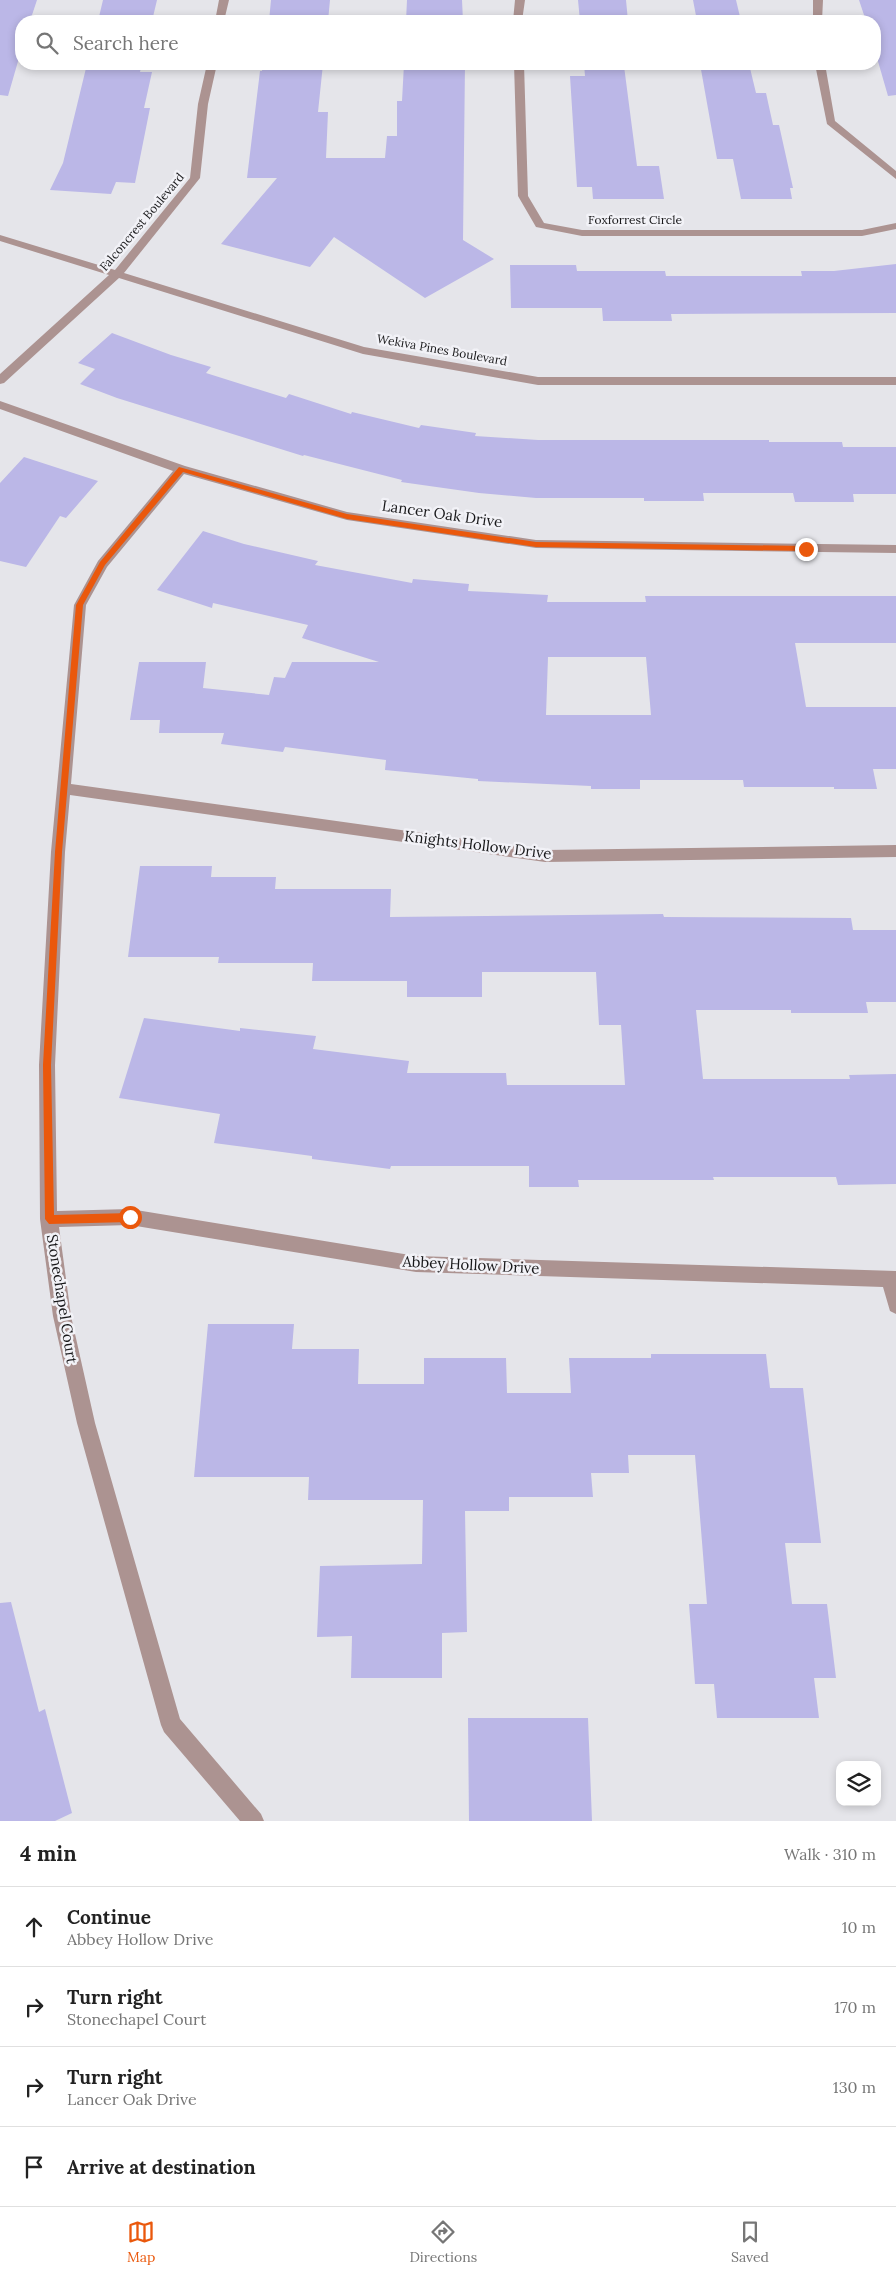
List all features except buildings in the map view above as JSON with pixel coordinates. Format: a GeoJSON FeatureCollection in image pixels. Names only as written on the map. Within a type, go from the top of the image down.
{"type":"FeatureCollection","features":[{"type":"Feature","properties":{"kind":"street"},"geometry":{"type":"LineString","coordinates":[[221,15],[224,0]]}},
{"type":"Feature","properties":{"kind":"street"},"geometry":{"type":"LineString","coordinates":[[519,15],[520,0]]}},
{"type":"Feature","properties":{"kind":"street"},"geometry":{"type":"LineString","coordinates":[[818,0],[818,15]]}},
{"type":"Feature","properties":{"kind":"street","name":"Falconcrest Boulevard"},"geometry":{"type":"LineString","coordinates":[[0,380],[118,273],[195,178],[204,104],[211,70]]}},
{"type":"Feature","properties":{"kind":"street","name":"Foxforrest Circle"},"geometry":{"type":"LineString","coordinates":[[519,70],[523,196],[540,225],[582,233],[862,233],[896,226]]}},
{"type":"Feature","properties":{"kind":"street"},"geometry":{"type":"LineString","coordinates":[[821,70],[830,122],[896,176]]}},
{"type":"Feature","properties":{"kind":"street","name":"Wekiva Pines Boulevard"},"geometry":{"type":"LineString","coordinates":[[0,238],[363,350],[538,381],[896,381]]}},
{"type":"Feature","properties":{"kind":"street","name":"Lancer Oak Drive"},"geometry":{"type":"LineString","coordinates":[[0,404],[181,469],[347,516],[536,544],[896,549]]}},
{"type":"Feature","properties":{"kind":"street","name":"Stonechapel Court"},"geometry":{"type":"LineString","coordinates":[[181,469],[102,564],[80,605],[64,788],[47,1065],[49,1219],[62,1316],[86,1422],[171,1725],[254,1821]]}},
{"type":"Feature","properties":{"kind":"street","name":"Knights Hollow Drive"},"geometry":{"type":"LineString","coordinates":[[64,788],[545,856],[896,851]]}},
{"type":"Feature","properties":{"kind":"street","name":"Abbey Hollow Drive"},"geometry":{"type":"LineString","coordinates":[[49,1219],[130,1217],[416,1264],[893,1280]]}},
{"type":"Feature","properties":{"kind":"street"},"geometry":{"type":"LineString","coordinates":[[893,1280],[896,1305]]}},
{"type":"Feature","properties":{"kind":"route"},"geometry":{"type":"LineString","coordinates":[[130,1217],[49,1219],[47,1065],[58,852],[80,605],[102,564],[181,469],[347,516],[536,544],[806,549]]}}]}
